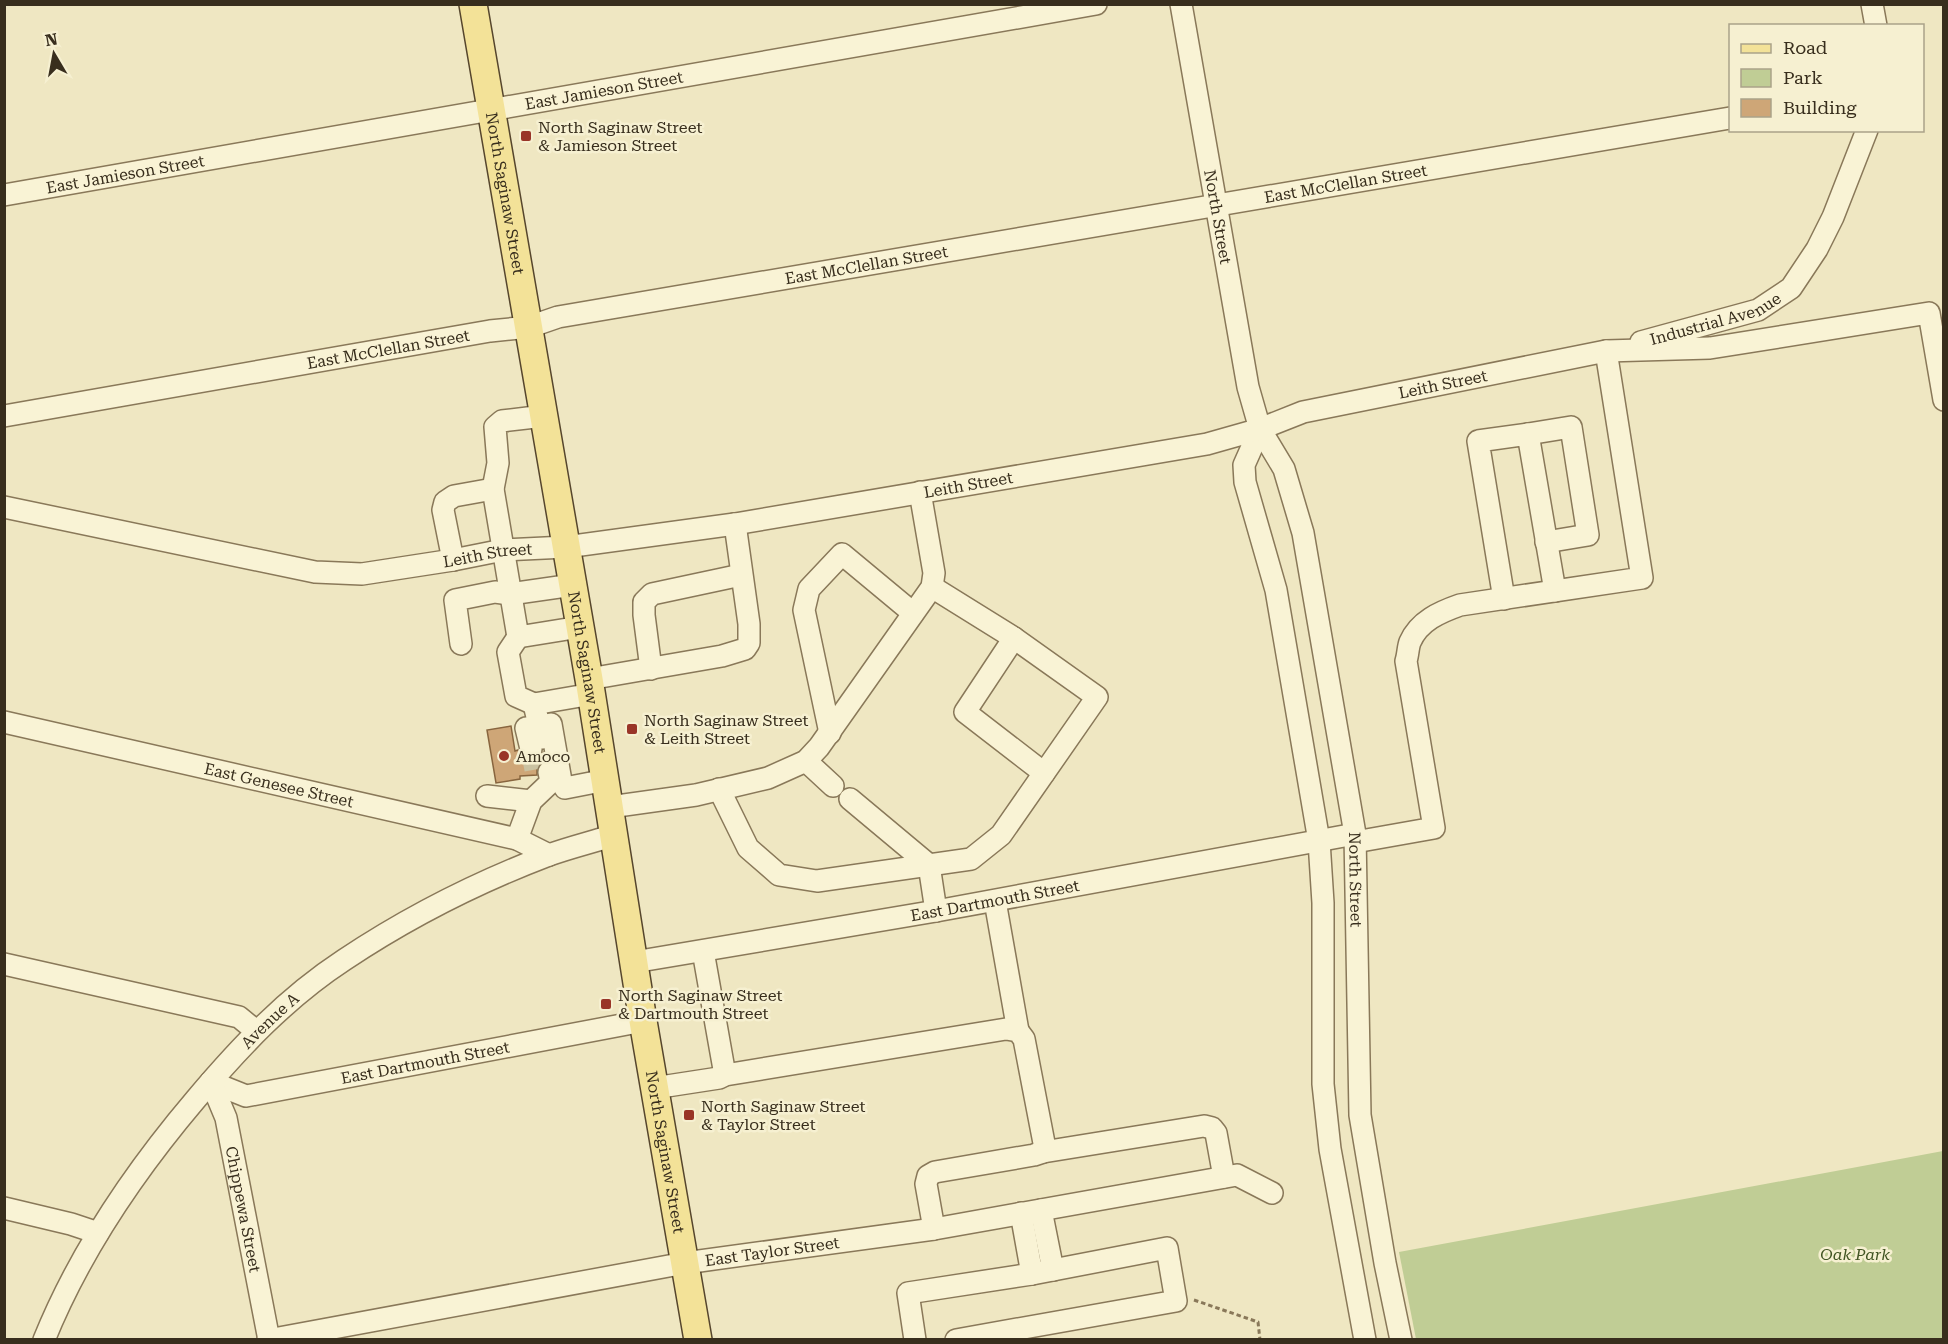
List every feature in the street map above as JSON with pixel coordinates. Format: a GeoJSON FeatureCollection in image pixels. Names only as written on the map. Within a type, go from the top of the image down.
{"type":"FeatureCollection","features":[{"type":"Feature","properties":{"kind":"main road","name":"North Saginaw Street"},"geometry":{"type":"LineString","coordinates":[[473,4],[606,780],[654,1089],[698,1340]]}},
{"type":"Feature","properties":{"kind":"street","name":"East Jamieson Street"},"geometry":{"type":"LineString","coordinates":[[4,195],[1096,4]]}},
{"type":"Feature","properties":{"kind":"street","name":"North Street"},"geometry":{"type":"LineString","coordinates":[[1181,4],[1248,387],[1260,429],[1284,469],[1303,532],[1355,838],[1360,1115],[1401,1340]]}},
{"type":"Feature","properties":{"kind":"street"},"geometry":{"type":"LineString","coordinates":[[1872,4],[1876,24]]}},
{"type":"Feature","properties":{"kind":"street","name":"East McClellan Street"},"geometry":{"type":"LineString","coordinates":[[4,416],[478,333],[529,327],[569,315],[1729,118]]}},
{"type":"Feature","properties":{"kind":"street","name":"Industrial Avenue"},"geometry":{"type":"LineString","coordinates":[[1606,351],[1711,325],[1758,310],[1791,288],[1828,228],[1866,132]]}},
{"type":"Feature","properties":{"kind":"street","name":"Leith Street"},"geometry":{"type":"LineString","coordinates":[[4,507],[315,572],[362,574],[503,550],[566,547],[735,524],[1208,444],[1260,429],[1303,412],[1606,351],[1710,348],[1929,313],[1944,400]]}},
{"type":"Feature","properties":{"kind":"street"},"geometry":{"type":"LineString","coordinates":[[1546,542],[1588,535],[1571,427],[1478,441],[1504,599],[1642,578],[1606,351]]}},
{"type":"Feature","properties":{"kind":"street"},"geometry":{"type":"LineString","coordinates":[[544,416],[502,421],[495,427],[498,463],[493,489],[518,637],[508,652],[516,696],[534,704],[651,669],[722,656],[745,649],[749,644],[749,624],[735,524]]}},
{"type":"Feature","properties":{"kind":"street","name":"North Street"},"geometry":{"type":"LineString","coordinates":[[1260,429],[1244,465],[1245,482],[1276,590],[1319,841],[1323,903],[1323,1084],[1330,1149],[1365,1340]]}},
{"type":"Feature","properties":{"kind":"street"},"geometry":{"type":"LineString","coordinates":[[1528,434],[1555,591]]}},
{"type":"Feature","properties":{"kind":"street"},"geometry":{"type":"LineString","coordinates":[[453,560],[443,510],[445,502],[454,496],[493,489]]}},
{"type":"Feature","properties":{"kind":"street"},"geometry":{"type":"LineString","coordinates":[[610,807],[696,795],[768,778],[806,761],[830,733],[932,586],[934,573],[920,492]]}},
{"type":"Feature","properties":{"kind":"street"},"geometry":{"type":"LineString","coordinates":[[830,733],[804,610],[809,589],[842,554],[913,613]]}},
{"type":"Feature","properties":{"kind":"street"},"geometry":{"type":"LineString","coordinates":[[651,669],[644,602],[652,594],[741,575]]}},
{"type":"Feature","properties":{"kind":"street"},"geometry":{"type":"LineString","coordinates":[[461,644],[455,600],[495,592],[510,594],[573,585]]}},
{"type":"Feature","properties":{"kind":"street"},"geometry":{"type":"LineString","coordinates":[[718,789],[748,848],[779,875],[817,881],[971,858],[1001,835],[1096,697],[1014,638],[932,586]]}},
{"type":"Feature","properties":{"kind":"street","name":"East Dartmouth Street"},"geometry":{"type":"LineString","coordinates":[[634,962],[994,901],[1319,841],[1434,828],[1407,661],[1410,642],[1422,624],[1439,612],[1460,605],[1504,599]]}},
{"type":"Feature","properties":{"kind":"street"},"geometry":{"type":"LineString","coordinates":[[518,637],[580,627]]}},
{"type":"Feature","properties":{"kind":"street"},"geometry":{"type":"LineString","coordinates":[[1014,638],[965,712],[1044,772]]}},
{"type":"Feature","properties":{"kind":"street"},"geometry":{"type":"LineString","coordinates":[[517,839],[531,801],[549,778],[551,724],[538,740],[534,704]]}},
{"type":"Feature","properties":{"kind":"street","name":"East Genesee Street"},"geometry":{"type":"LineString","coordinates":[[4,722],[517,839],[549,855]]}},
{"type":"Feature","properties":{"kind":"street"},"geometry":{"type":"LineString","coordinates":[[806,761],[833,786]]}},
{"type":"Feature","properties":{"kind":"street"},"geometry":{"type":"LineString","coordinates":[[549,778],[565,788],[606,780]]}},
{"type":"Feature","properties":{"kind":"street"},"geometry":{"type":"LineString","coordinates":[[487,796],[531,801]]}},
{"type":"Feature","properties":{"kind":"street"},"geometry":{"type":"LineString","coordinates":[[850,799],[928,865],[936,911]]}},
{"type":"Feature","properties":{"kind":"street","name":"Avenue A"},"geometry":{"type":"LineString","coordinates":[[44,1340],[75,1272],[123,1192],[163,1138],[256,1031],[310,985],[344,960],[419,915],[549,855],[614,835]]}},
{"type":"Feature","properties":{"kind":"street"},"geometry":{"type":"LineString","coordinates":[[994,901],[1018,1031],[1024,1040],[1044,1143],[1043,1152]]}},
{"type":"Feature","properties":{"kind":"street"},"geometry":{"type":"LineString","coordinates":[[703,951],[725,1075]]}},
{"type":"Feature","properties":{"kind":"street"},"geometry":{"type":"LineString","coordinates":[[4,964],[239,1017],[256,1031]]}},
{"type":"Feature","properties":{"kind":"street","name":"East Dartmouth Street"},"geometry":{"type":"LineString","coordinates":[[211,1082],[246,1096],[643,1021]]}},
{"type":"Feature","properties":{"kind":"street"},"geometry":{"type":"LineString","coordinates":[[654,1089],[725,1075],[1006,1029],[1018,1031]]}},
{"type":"Feature","properties":{"kind":"street","name":"Chippewa Street"},"geometry":{"type":"LineString","coordinates":[[211,1082],[226,1118],[269,1339]]}},
{"type":"Feature","properties":{"kind":"street"},"geometry":{"type":"LineString","coordinates":[[934,1229],[926,1184],[928,1176],[935,1172],[1043,1152],[1204,1126],[1212,1128],[1216,1133],[1224,1177]]}},
{"type":"Feature","properties":{"kind":"street","name":"East Taylor Street"},"geometry":{"type":"LineString","coordinates":[[269,1339],[685,1263],[934,1229],[1237,1175],[1272,1193]]}},
{"type":"Feature","properties":{"kind":"street"},"geometry":{"type":"LineString","coordinates":[[4,1208],[98,1233]]}},
{"type":"Feature","properties":{"kind":"street"},"geometry":{"type":"LineString","coordinates":[[1031,1212],[1043,1272]]}},
{"type":"Feature","properties":{"kind":"street"},"geometry":{"type":"LineString","coordinates":[[1346,1238],[1380,1232]]}},
{"type":"Feature","properties":{"kind":"street"},"geometry":{"type":"LineString","coordinates":[[915,1340],[908,1293],[1043,1272],[1167,1248],[1176,1302],[956,1340]]}},
{"type":"Feature","properties":{"kind":"path"},"geometry":{"type":"LineString","coordinates":[[1187,1297],[1258,1322],[1260,1340]]}},
{"type":"Feature","properties":{"kind":"green space","name":"Oak Park"},"geometry":{"type":"Polygon","coordinates":[[[1943,1151],[1943,1339],[1416,1339],[1399,1252],[1943,1151]]]}},
{"type":"Feature","properties":{"kind":"building"},"geometry":{"type":"Polygon","coordinates":[[[511,726],[515,751],[518,750],[521,757],[527,761],[539,759],[543,753],[544,760],[537,767],[537,775],[520,776],[520,779],[496,783],[487,730],[511,726]]]}},
{"type":"Feature","properties":{"kind":"tunnel"},"geometry":{"type":"LineString","coordinates":[[531,749],[536,775]]}},
{"type":"Feature","properties":{"kind":"place","name":"North Saginaw Street & Jamieson Street"},"geometry":{"type":"Point","coordinates":[526,136]}},
{"type":"Feature","properties":{"kind":"place","name":"North Saginaw Street & Leith Street"},"geometry":{"type":"Point","coordinates":[632,729]}},
{"type":"Feature","properties":{"kind":"place","name":"Amoco"},"geometry":{"type":"Point","coordinates":[504,756]}},
{"type":"Feature","properties":{"kind":"place","name":"North Saginaw Street & Dartmouth Street"},"geometry":{"type":"Point","coordinates":[606,1004]}},
{"type":"Feature","properties":{"kind":"place","name":"North Saginaw Street & Taylor Street"},"geometry":{"type":"Point","coordinates":[689,1115]}}]}
